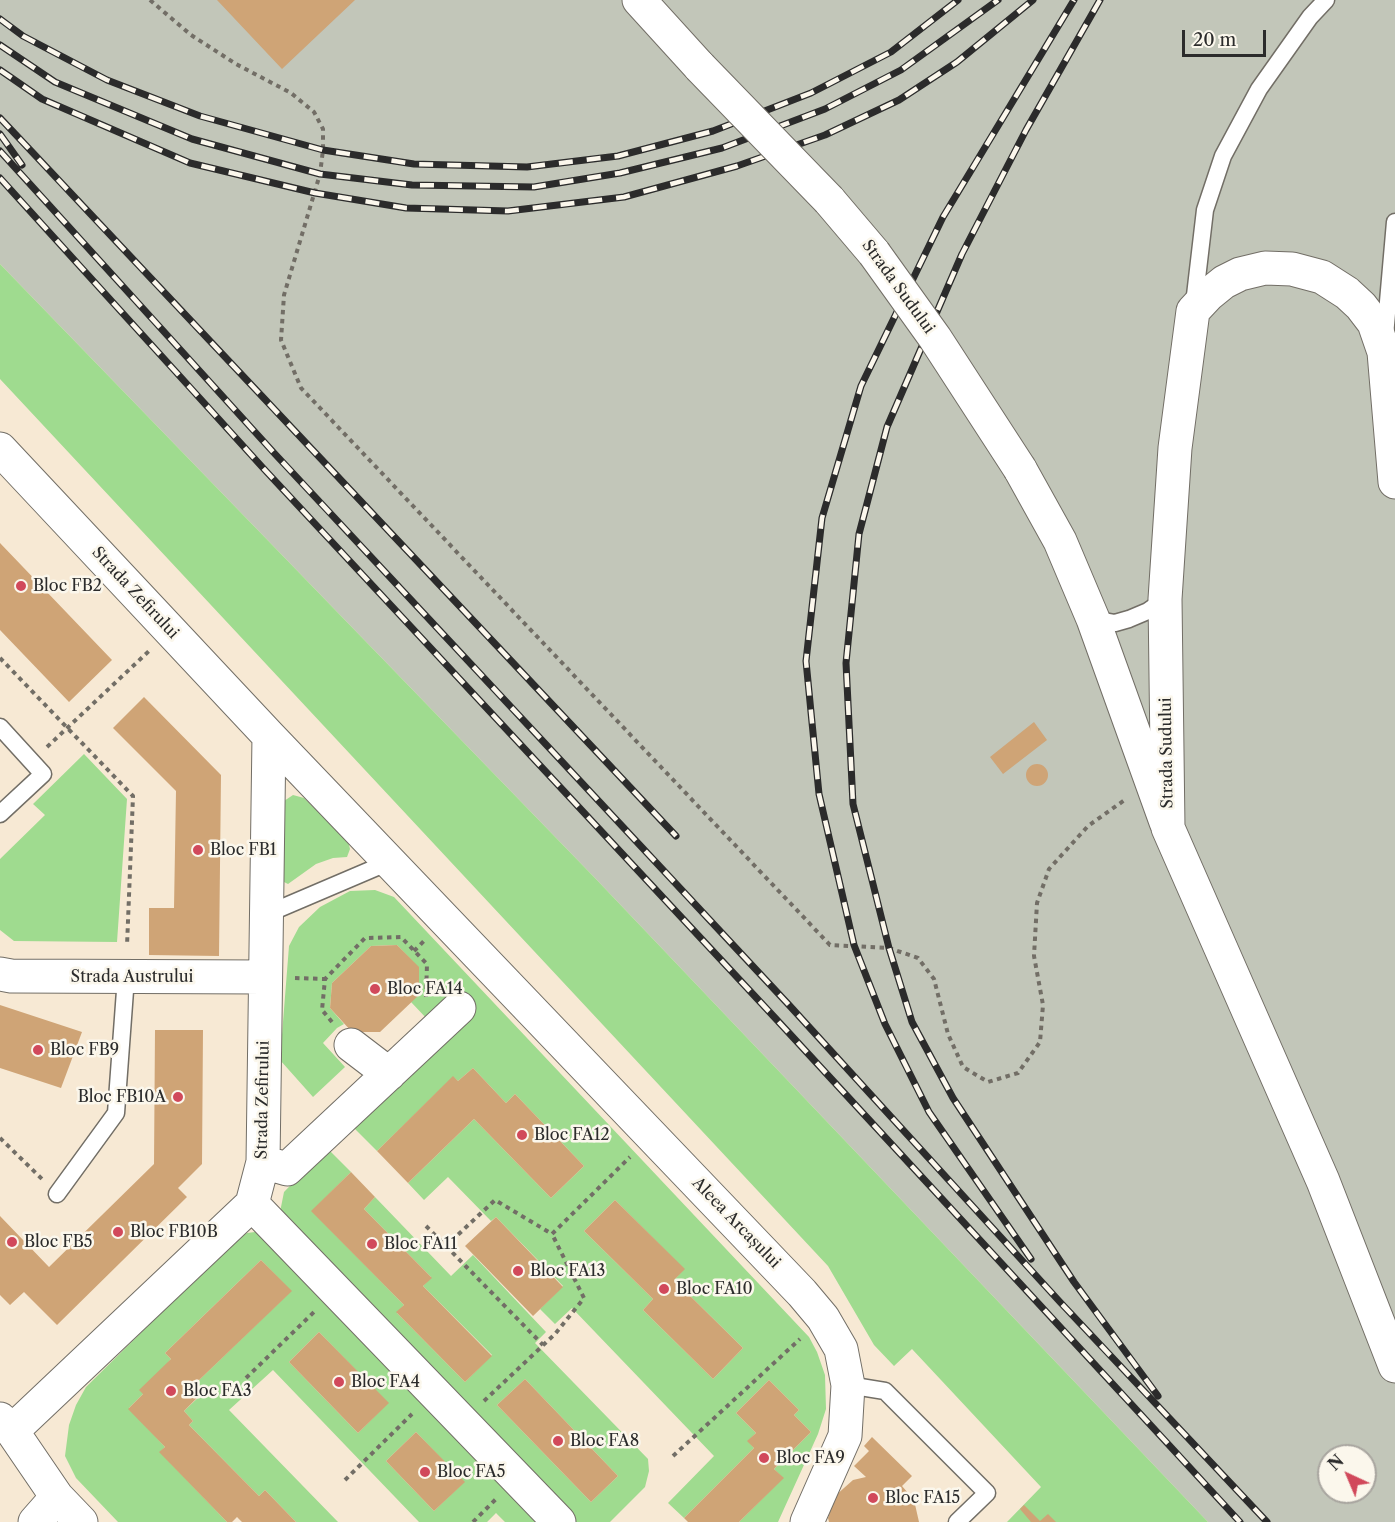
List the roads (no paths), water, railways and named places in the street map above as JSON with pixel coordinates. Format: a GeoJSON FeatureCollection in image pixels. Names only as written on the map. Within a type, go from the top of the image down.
{"type":"FeatureCollection","features":[{"type":"Feature","properties":{"kind":"street","name":"Strada Sudului"},"geometry":{"type":"LineString","coordinates":[[639,0],[700,67],[829,200],[874,253],[935,338],[1020,470],[1060,541],[1093,619],[1168,828]]}},
{"type":"Feature","properties":{"kind":"street"},"geometry":{"type":"LineString","coordinates":[[1193,311],[1224,282],[1240,274],[1265,268],[1292,269],[1322,277],[1347,293],[1374,323],[1384,352],[1395,483]]}},
{"type":"Feature","properties":{"kind":"street","name":"Strada Sudului"},"geometry":{"type":"LineString","coordinates":[[1168,828],[1165,599],[1175,448],[1193,311]]}},
{"type":"Feature","properties":{"kind":"street","name":"Strada Zefirului"},"geometry":{"type":"LineString","coordinates":[[0,449],[269,736],[496,973]]}},
{"type":"Feature","properties":{"kind":"street","name":"Strada Zefirului"},"geometry":{"type":"LineString","coordinates":[[252,1204],[263,1162],[269,736]]}},
{"type":"Feature","properties":{"kind":"street"},"geometry":{"type":"LineString","coordinates":[[1168,828],[1323,1181],[1395,1366]]}},
{"type":"Feature","properties":{"kind":"street","name":"Aleea Arcașului"},"geometry":{"type":"LineString","coordinates":[[496,973],[802,1293],[823,1318],[841,1349],[848,1385],[845,1436],[807,1522]]}},
{"type":"Feature","properties":{"kind":"street","name":"Strada Austrului"},"geometry":{"type":"LineString","coordinates":[[0,974],[11,976],[265,977]]}},
{"type":"Feature","properties":{"kind":"street"},"geometry":{"type":"LineString","coordinates":[[263,1162],[287,1169],[459,1008]]}},
{"type":"Feature","properties":{"kind":"street"},"geometry":{"type":"LineString","coordinates":[[344,1036],[389,1074]]}},
{"type":"Feature","properties":{"kind":"street"},"geometry":{"type":"LineString","coordinates":[[81,1522],[57,1497],[6,1425],[252,1204],[558,1522]]}},
{"type":"Feature","properties":{"kind":"street"},"geometry":{"type":"LineString","coordinates":[[34,1522],[57,1497]]}},
{"type":"Feature","properties":{"kind":"lane"},"geometry":{"type":"LineString","coordinates":[[1193,311],[1205,210],[1223,156],[1259,89],[1310,17],[1326,0]]}},
{"type":"Feature","properties":{"kind":"lane"},"geometry":{"type":"LineString","coordinates":[[1384,352],[1395,222]]}},
{"type":"Feature","properties":{"kind":"lane"},"geometry":{"type":"LineString","coordinates":[[1093,619],[1115,623],[1130,619],[1165,599]]}},
{"type":"Feature","properties":{"kind":"lane"},"geometry":{"type":"LineString","coordinates":[[0,728],[43,774],[0,814]]}},
{"type":"Feature","properties":{"kind":"lane"},"geometry":{"type":"LineString","coordinates":[[267,914],[389,862]]}},
{"type":"Feature","properties":{"kind":"lane"},"geometry":{"type":"LineString","coordinates":[[57,1194],[116,1113],[126,977]]}},
{"type":"Feature","properties":{"kind":"lane"},"geometry":{"type":"LineString","coordinates":[[848,1385],[885,1391],[987,1493],[957,1522]]}},
{"type":"Feature","properties":{"kind":"railway"},"geometry":{"type":"LineString","coordinates":[[0,19],[23,36],[107,80],[200,116],[323,150],[414,164],[527,167],[618,156],[713,131],[811,93],[891,52],[958,0]]}},
{"type":"Feature","properties":{"kind":"railway"},"geometry":{"type":"LineString","coordinates":[[0,45],[55,82],[192,139],[320,174],[412,185],[534,187],[620,173],[722,148],[825,109],[901,70],[998,0]]}},
{"type":"Feature","properties":{"kind":"railway"},"geometry":{"type":"LineString","coordinates":[[0,70],[42,99],[190,163],[315,193],[406,208],[508,211],[624,197],[737,166],[825,135],[899,100],[957,62],[1033,0]]}},
{"type":"Feature","properties":{"kind":"railway"},"geometry":{"type":"LineString","coordinates":[[1031,1259],[929,1112],[885,1024],[854,945],[819,794],[806,661],[822,518],[861,386],[943,217],[1074,0]]}},
{"type":"Feature","properties":{"kind":"railway"},"geometry":{"type":"LineString","coordinates":[[1100,0],[1026,130],[962,254],[887,427],[859,534],[846,663],[853,804],[889,948],[912,1022],[953,1098],[1074,1282],[1158,1396]]}},
{"type":"Feature","properties":{"kind":"railway"},"geometry":{"type":"LineString","coordinates":[[0,118],[676,836]]}},
{"type":"Feature","properties":{"kind":"railway"},"geometry":{"type":"LineString","coordinates":[[0,134],[22,165]]}},
{"type":"Feature","properties":{"kind":"railway"},"geometry":{"type":"LineString","coordinates":[[0,151],[275,454],[789,1005],[1060,1302],[1267,1522]]}},
{"type":"Feature","properties":{"kind":"railway"},"geometry":{"type":"LineString","coordinates":[[0,178],[264,469],[1240,1522]]}},
{"type":"Feature","properties":{"kind":"place","name":"Bloc FB2"},"geometry":{"type":"Point","coordinates":[21,586]}},
{"type":"Feature","properties":{"kind":"place","name":"Bloc FB1"},"geometry":{"type":"Point","coordinates":[198,850]}},
{"type":"Feature","properties":{"kind":"place","name":"Bloc FA14"},"geometry":{"type":"Point","coordinates":[375,989]}},
{"type":"Feature","properties":{"kind":"place","name":"Bloc FB9"},"geometry":{"type":"Point","coordinates":[38,1050]}},
{"type":"Feature","properties":{"kind":"place","name":"Bloc FB10A"},"geometry":{"type":"Point","coordinates":[178,1097]}},
{"type":"Feature","properties":{"kind":"place","name":"Bloc FA12"},"geometry":{"type":"Point","coordinates":[522,1135]}},
{"type":"Feature","properties":{"kind":"place","name":"Bloc FB10B"},"geometry":{"type":"Point","coordinates":[118,1232]}},
{"type":"Feature","properties":{"kind":"place","name":"Bloc FB5"},"geometry":{"type":"Point","coordinates":[12,1242]}},
{"type":"Feature","properties":{"kind":"place","name":"Bloc FA11"},"geometry":{"type":"Point","coordinates":[372,1244]}},
{"type":"Feature","properties":{"kind":"place","name":"Bloc FA13"},"geometry":{"type":"Point","coordinates":[518,1271]}},
{"type":"Feature","properties":{"kind":"place","name":"Bloc FA10"},"geometry":{"type":"Point","coordinates":[664,1289]}},
{"type":"Feature","properties":{"kind":"place","name":"Bloc FA4"},"geometry":{"type":"Point","coordinates":[339,1382]}},
{"type":"Feature","properties":{"kind":"place","name":"Bloc FA3"},"geometry":{"type":"Point","coordinates":[171,1391]}},
{"type":"Feature","properties":{"kind":"place","name":"Bloc FA8"},"geometry":{"type":"Point","coordinates":[558,1441]}},
{"type":"Feature","properties":{"kind":"place","name":"Bloc FA9"},"geometry":{"type":"Point","coordinates":[764,1458]}},
{"type":"Feature","properties":{"kind":"place","name":"Bloc FA5"},"geometry":{"type":"Point","coordinates":[425,1472]}},
{"type":"Feature","properties":{"kind":"place","name":"Bloc FA15"},"geometry":{"type":"Point","coordinates":[873,1498]}}]}
